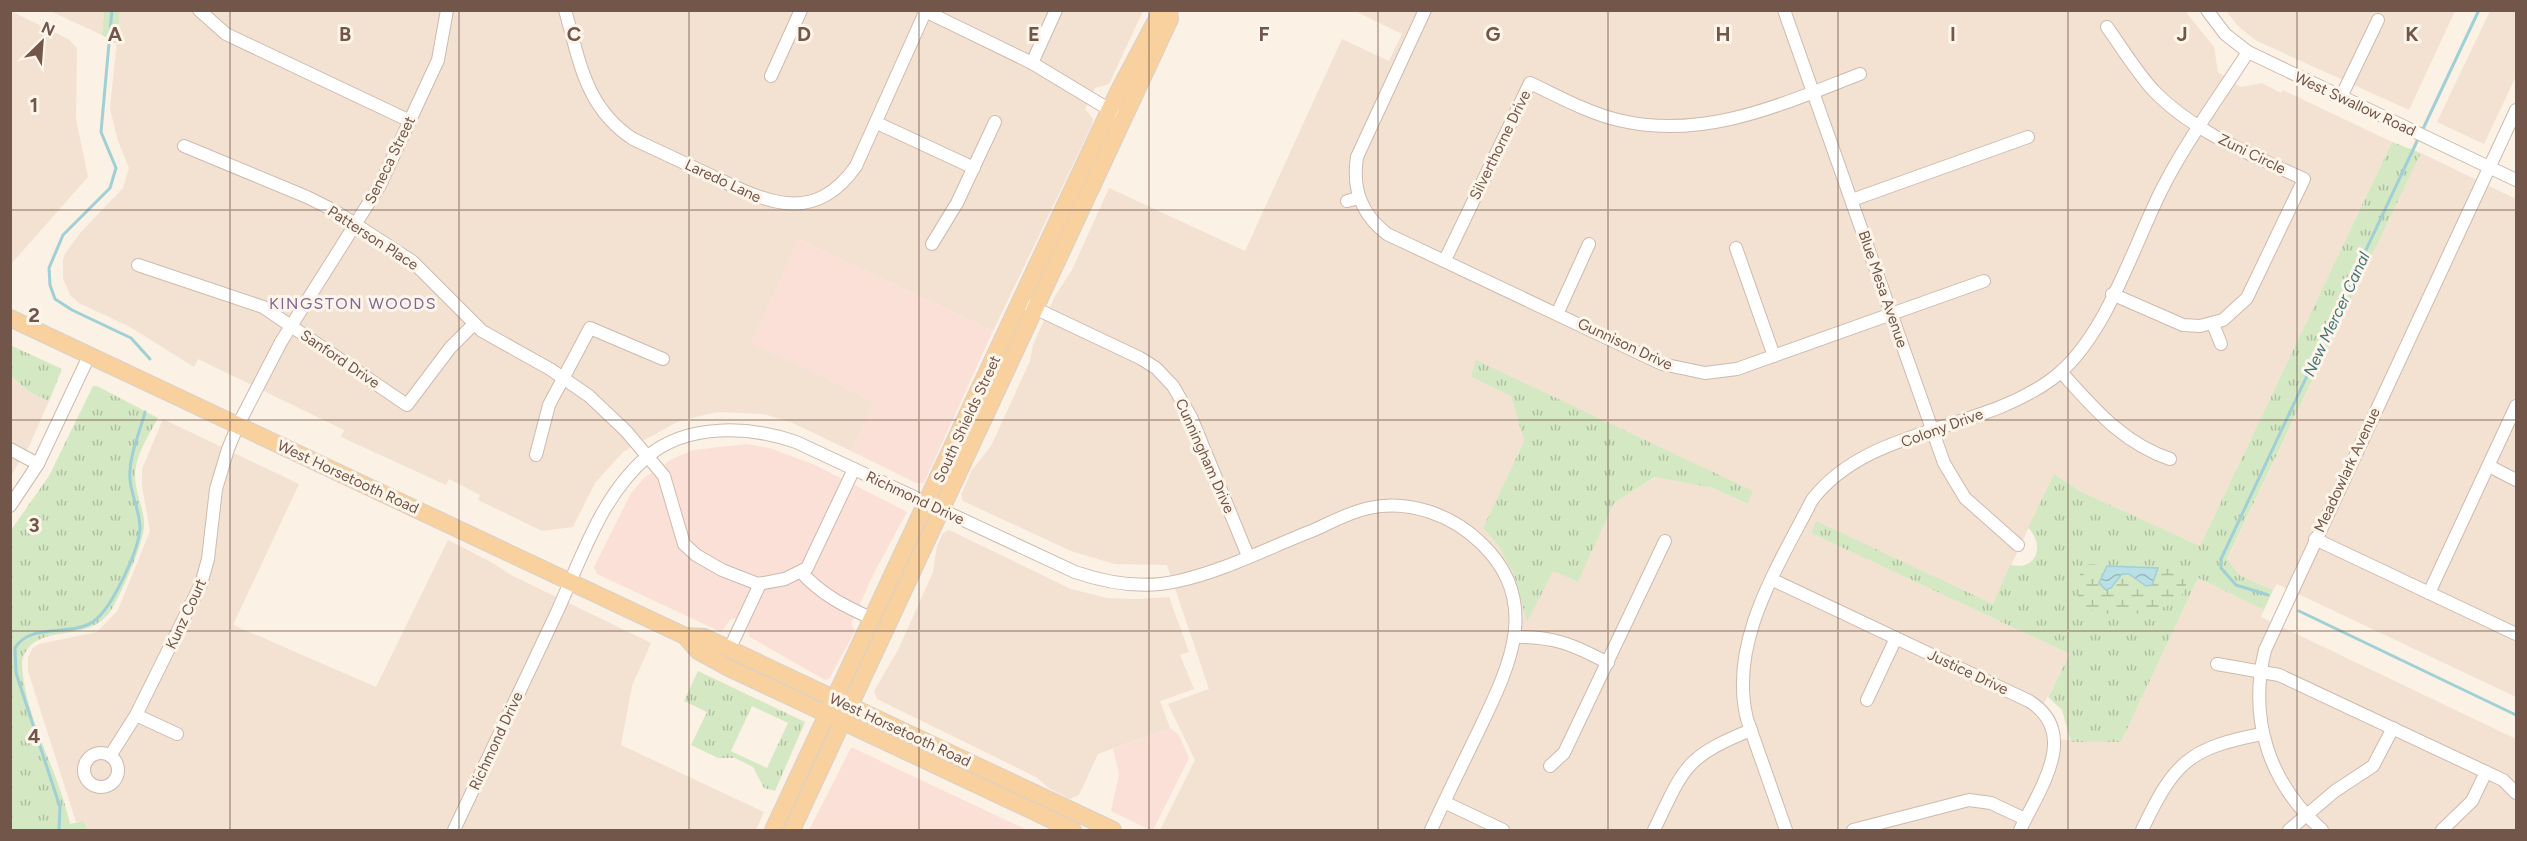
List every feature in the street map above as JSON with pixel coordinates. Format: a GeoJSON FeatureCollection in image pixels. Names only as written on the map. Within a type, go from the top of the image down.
{"type":"FeatureCollection","features":[{"type":"Feature","properties":{"kind":"main road","name":"South Shields Street"},"geometry":{"type":"LineString","coordinates":[[773,831],[839,711],[1117,114],[1160,13],[1167,10]]}},
{"type":"Feature","properties":{"kind":"main road","name":"West Horsetooth Road"},"geometry":{"type":"LineString","coordinates":[[10,318],[685,636],[705,638],[839,711]]}},
{"type":"Feature","properties":{"kind":"main road","name":"South Shields Street"},"geometry":{"type":"LineString","coordinates":[[792,831],[873,619],[934,507]]}},
{"type":"Feature","properties":{"kind":"main road","name":"West Horsetooth Road"},"geometry":{"type":"LineString","coordinates":[[685,636],[698,651],[839,711],[1080,826],[1113,831]]}},
{"type":"Feature","properties":{"kind":"street"},"geometry":{"type":"LineString","coordinates":[[200,10],[226,34],[410,121]]}},
{"type":"Feature","properties":{"kind":"street","name":"Seneca Street"},"geometry":{"type":"LineString","coordinates":[[238,425],[268,365],[291,326],[380,185],[438,60],[447,10]]}},
{"type":"Feature","properties":{"kind":"street","name":"Laredo Lane"},"geometry":{"type":"LineString","coordinates":[[565,10],[586,83],[593,99],[610,122],[633,139],[764,201],[791,204],[805,203],[827,194],[843,182],[856,166],[925,11]]}},
{"type":"Feature","properties":{"kind":"street"},"geometry":{"type":"LineString","coordinates":[[771,76],[801,10]]}},
{"type":"Feature","properties":{"kind":"street"},"geometry":{"type":"LineString","coordinates":[[1032,63],[1056,10]]}},
{"type":"Feature","properties":{"kind":"street","name":"Gunnison Drive"},"geometry":{"type":"LineString","coordinates":[[1425,10],[1360,148],[1354,171],[1353,199],[1378,227],[1445,260],[1558,312],[1662,364],[1691,372],[1722,372],[1774,356],[1984,280]]}},
{"type":"Feature","properties":{"kind":"street","name":"Blue Mesa Avenue"},"geometry":{"type":"LineString","coordinates":[[1784,10],[1944,463],[1965,498],[2018,545]]}},
{"type":"Feature","properties":{"kind":"street","name":"West Swallow Road"},"geometry":{"type":"LineString","coordinates":[[2207,10],[2225,34],[2248,52],[2517,180]]}},
{"type":"Feature","properties":{"kind":"street"},"geometry":{"type":"LineString","coordinates":[[925,11],[1032,63],[1117,114]]}},
{"type":"Feature","properties":{"kind":"street"},"geometry":{"type":"LineString","coordinates":[[2342,97],[2378,20]]}},
{"type":"Feature","properties":{"kind":"street","name":"Zuni Circle"},"geometry":{"type":"LineString","coordinates":[[2107,27],[2154,91],[2229,144],[2304,179],[2247,298],[2232,314],[2213,324]]}},
{"type":"Feature","properties":{"kind":"street","name":"Colony Drive"},"geometry":{"type":"LineString","coordinates":[[1786,831],[1743,704],[1743,659],[1749,633],[1812,500],[1837,472],[1869,454],[2013,401],[2061,372],[2084,346],[2162,190],[2248,52]]}},
{"type":"Feature","properties":{"kind":"street","name":"Silverthorne Drive"},"geometry":{"type":"LineString","coordinates":[[1445,260],[1530,83],[1617,120],[1671,127],[1726,122],[1860,74]]}},
{"type":"Feature","properties":{"kind":"street","name":"Meadowlark Avenue"},"geometry":{"type":"LineString","coordinates":[[2322,831],[2305,816],[2283,787],[2273,768],[2262,734],[2258,704],[2260,670],[2271,633],[2517,110]]}},
{"type":"Feature","properties":{"kind":"street"},"geometry":{"type":"LineString","coordinates":[[932,244],[974,168],[995,122]]}},
{"type":"Feature","properties":{"kind":"street"},"geometry":{"type":"LineString","coordinates":[[877,123],[974,168]]}},
{"type":"Feature","properties":{"kind":"street"},"geometry":{"type":"LineString","coordinates":[[1852,200],[2028,137]]}},
{"type":"Feature","properties":{"kind":"street","name":"Patterson Place"},"geometry":{"type":"LineString","coordinates":[[184,146],[307,197],[412,261],[473,325],[564,378],[602,407],[648,455],[664,476],[684,544],[696,555],[722,570],[760,584]]}},
{"type":"Feature","properties":{"kind":"street"},"geometry":{"type":"LineString","coordinates":[[1558,312],[1589,244]]}},
{"type":"Feature","properties":{"kind":"street"},"geometry":{"type":"LineString","coordinates":[[1736,248],[1774,356]]}},
{"type":"Feature","properties":{"kind":"street","name":"Sanford Drive"},"geometry":{"type":"LineString","coordinates":[[138,265],[263,307],[407,405],[450,348],[473,325]]}},
{"type":"Feature","properties":{"kind":"street"},"geometry":{"type":"LineString","coordinates":[[2112,294],[2172,322],[2192,327],[2213,324],[2221,344]]}},
{"type":"Feature","properties":{"kind":"street","name":"Cunningham Drive"},"geometry":{"type":"LineString","coordinates":[[1028,305],[1140,358],[1156,368],[1173,386],[1191,417],[1248,556]]}},
{"type":"Feature","properties":{"kind":"street"},"geometry":{"type":"LineString","coordinates":[[536,455],[543,422],[590,328],[663,359]]}},
{"type":"Feature","properties":{"kind":"street"},"geometry":{"type":"LineString","coordinates":[[10,506],[38,464],[89,356]]}},
{"type":"Feature","properties":{"kind":"street"},"geometry":{"type":"LineString","coordinates":[[2061,372],[2112,427],[2140,446],[2170,459]]}},
{"type":"Feature","properties":{"kind":"street"},"geometry":{"type":"LineString","coordinates":[[2429,593],[2517,406]]}},
{"type":"Feature","properties":{"kind":"street","name":"Kunz Court"},"geometry":{"type":"LineString","coordinates":[[110,756],[136,715],[201,584],[208,559],[216,489],[238,425]]}},
{"type":"Feature","properties":{"kind":"street","name":"Richmond Drive"},"geometry":{"type":"LineString","coordinates":[[454,831],[608,504],[632,471],[648,455],[687,437],[706,432],[745,430],[796,442],[1075,572],[1109,581],[1154,585],[1177,581],[1248,556],[1367,508],[1389,506],[1421,509],[1461,526],[1494,558],[1510,590],[1515,637],[1508,669],[1431,831]]}},
{"type":"Feature","properties":{"kind":"street"},"geometry":{"type":"LineString","coordinates":[[10,449],[38,464]]}},
{"type":"Feature","properties":{"kind":"street"},"geometry":{"type":"LineString","coordinates":[[2488,466],[2517,480]]}},
{"type":"Feature","properties":{"kind":"street"},"geometry":{"type":"LineString","coordinates":[[729,650],[760,584],[785,579],[807,568],[815,556],[854,469]]}},
{"type":"Feature","properties":{"kind":"street"},"geometry":{"type":"LineString","coordinates":[[2315,539],[2517,634]]}},
{"type":"Feature","properties":{"kind":"street"},"geometry":{"type":"LineString","coordinates":[[1550,766],[1564,753],[1665,541]]}},
{"type":"Feature","properties":{"kind":"street"},"geometry":{"type":"LineString","coordinates":[[801,572],[818,591],[834,602],[873,619]]}},
{"type":"Feature","properties":{"kind":"street","name":"Justice Drive"},"geometry":{"type":"LineString","coordinates":[[1773,580],[2029,701],[2046,714],[2055,732],[2055,752],[2020,831]]}},
{"type":"Feature","properties":{"kind":"street"},"geometry":{"type":"LineString","coordinates":[[1515,637],[1553,638],[1570,643],[1608,663]]}},
{"type":"Feature","properties":{"kind":"street"},"geometry":{"type":"LineString","coordinates":[[1867,700],[1896,638]]}},
{"type":"Feature","properties":{"kind":"street"},"geometry":{"type":"LineString","coordinates":[[2217,664],[2278,675],[2503,780],[2517,793]]}},
{"type":"Feature","properties":{"kind":"street"},"geometry":{"type":"LineString","coordinates":[[136,715],[177,734]]}},
{"type":"Feature","properties":{"kind":"street"},"geometry":{"type":"LineString","coordinates":[[2289,831],[2335,791],[2373,766],[2393,728]]}},
{"type":"Feature","properties":{"kind":"street"},"geometry":{"type":"LineString","coordinates":[[1654,831],[1676,784],[1691,763],[1714,745],[1751,730]]}},
{"type":"Feature","properties":{"kind":"street"},"geometry":{"type":"LineString","coordinates":[[2142,831],[2166,784],[2183,764],[2211,746],[2262,734]]}},
{"type":"Feature","properties":{"kind":"street"},"geometry":{"type":"LineString","coordinates":[[2442,831],[2472,801],[2486,772]]}},
{"type":"Feature","properties":{"kind":"street"},"geometry":{"type":"LineString","coordinates":[[1853,831],[1969,800],[1991,803],[2025,819]]}},
{"type":"Feature","properties":{"kind":"street"},"geometry":{"type":"LineString","coordinates":[[1444,802],[1503,831]]}},
{"type":"Feature","properties":{"kind":"shaded area"},"geometry":{"type":"Polygon","coordinates":[[[11,11],[68,39],[77,48],[76,119],[88,177],[11,264],[11,11]]]}},
{"type":"Feature","properties":{"kind":"shaded area"},"geometry":{"type":"Polygon","coordinates":[[[50,11],[104,11],[102,35],[50,11]]]}},
{"type":"Feature","properties":{"kind":"shaded area"},"geometry":{"type":"Polygon","coordinates":[[[120,11],[1143,11],[1109,84],[1095,88],[1085,109],[1093,119],[1092,125],[993,331],[798,239],[874,402],[851,451],[793,423],[764,414],[719,412],[704,415],[677,422],[623,452],[595,483],[573,527],[542,531],[478,500],[480,495],[449,479],[446,485],[341,437],[344,430],[198,359],[194,367],[130,327],[79,303],[70,295],[63,278],[63,259],[66,252],[81,232],[123,188],[129,168],[117,138],[110,108],[120,11]]]}},
{"type":"Feature","properties":{"kind":"shaded area"},"geometry":{"type":"Polygon","coordinates":[[[1355,11],[2185,11],[2214,47],[2218,72],[2241,87],[2262,83],[2281,93],[2283,90],[2392,142],[2200,546],[2080,491],[2054,474],[1993,604],[1816,522],[1811,533],[2070,654],[2037,717],[2044,725],[2047,739],[2121,742],[2198,578],[2264,610],[2261,617],[2516,739],[2516,830],[1160,830],[1195,760],[1168,704],[1209,689],[1167,565],[1114,564],[1071,551],[963,501],[961,495],[972,470],[991,446],[1030,361],[1033,345],[1055,296],[1072,270],[1109,188],[1245,251],[1342,39],[1389,61],[1402,34],[1355,11]],[[1471,377],[1511,396],[1524,441],[1483,528],[1498,545],[1515,574],[1522,595],[1525,615],[1553,570],[1578,582],[1614,503],[1656,477],[1713,488],[1746,504],[1752,491],[1471,377]]]}},
{"type":"Feature","properties":{"kind":"shaded area"},"geometry":{"type":"Polygon","coordinates":[[[2226,11],[2455,11],[2409,110],[2257,41],[2239,27],[2226,11]]]}},
{"type":"Feature","properties":{"kind":"shaded area"},"geometry":{"type":"Polygon","coordinates":[[[2490,11],[2516,11],[2516,76],[2484,144],[2437,122],[2490,11]]]}},
{"type":"Feature","properties":{"kind":"shaded area"},"geometry":{"type":"Polygon","coordinates":[[[2421,153],[2516,199],[2516,697],[2277,584],[2273,590],[2239,575],[2227,560],[2421,153]]]}},
{"type":"Feature","properties":{"kind":"shaded area"},"geometry":{"type":"Polygon","coordinates":[[[798,239],[993,331],[924,483],[916,483],[851,451],[873,402],[751,343],[798,239]]]}},
{"type":"Feature","properties":{"kind":"shaded area"},"geometry":{"type":"Polygon","coordinates":[[[10,377],[30,392],[49,401],[30,444],[11,476],[10,377]]]}},
{"type":"Feature","properties":{"kind":"shaded area"},"geometry":{"type":"Polygon","coordinates":[[[163,419],[299,484],[233,625],[376,687],[448,540],[493,563],[509,574],[651,643],[632,686],[621,745],[764,812],[756,830],[88,830],[83,821],[76,822],[28,671],[28,658],[32,649],[39,644],[97,632],[118,610],[150,531],[142,486],[142,469],[163,419]]]}},
{"type":"Feature","properties":{"kind":"shaded area"},"geometry":{"type":"Polygon","coordinates":[[[746,444],[770,448],[815,465],[907,512],[874,573],[851,624],[855,631],[829,679],[825,680],[750,637],[744,618],[731,619],[721,632],[597,574],[594,567],[631,493],[645,477],[672,459],[693,450],[746,444]]]}},
{"type":"Feature","properties":{"kind":"shaded area"},"geometry":{"type":"Polygon","coordinates":[[[949,530],[1071,589],[1107,598],[1169,597],[1189,652],[1180,655],[1194,689],[1160,701],[1170,728],[1098,754],[1079,795],[1070,799],[1050,789],[1036,777],[877,699],[874,691],[898,650],[933,572],[937,546],[943,533],[949,530]]]}},
{"type":"Feature","properties":{"kind":"shaded area"},"geometry":{"type":"Polygon","coordinates":[[[1170,728],[1179,735],[1189,758],[1153,830],[1150,830],[1111,811],[1119,774],[1113,749],[1170,728]]]}},
{"type":"Feature","properties":{"kind":"shaded area"},"geometry":{"type":"Polygon","coordinates":[[[853,748],[1027,830],[809,830],[853,748]]]}},
{"type":"Feature","properties":{"kind":"green space"},"geometry":{"type":"Polygon","coordinates":[[[104,11],[120,11],[117,44],[102,35],[104,11]]]}},
{"type":"Feature","properties":{"kind":"green space"},"geometry":{"type":"Polygon","coordinates":[[[2392,142],[2421,153],[2227,559],[2239,575],[2273,590],[2264,610],[2198,578],[2121,742],[2071,742],[2062,710],[2048,697],[2070,654],[1811,533],[1816,521],[1993,604],[2010,565],[2023,566],[2034,558],[2037,548],[2035,537],[2028,528],[2054,474],[2080,491],[2200,546],[2392,142]]]}},
{"type":"Feature","properties":{"kind":"green space"},"geometry":{"type":"Polygon","coordinates":[[[10,345],[62,369],[49,401],[30,392],[11,377],[10,345]]]}},
{"type":"Feature","properties":{"kind":"green space"},"geometry":{"type":"Polygon","coordinates":[[[1476,360],[1753,491],[1747,504],[1713,488],[1655,477],[1614,503],[1578,582],[1553,571],[1527,622],[1514,574],[1498,545],[1483,528],[1524,441],[1511,396],[1471,377],[1476,360]]]}},
{"type":"Feature","properties":{"kind":"green space"},"geometry":{"type":"Polygon","coordinates":[[[93,386],[158,418],[141,451],[136,468],[136,486],[144,521],[143,533],[137,555],[122,590],[103,619],[91,627],[49,636],[37,641],[28,649],[22,662],[28,702],[70,824],[83,821],[88,830],[11,830],[11,530],[49,476],[93,386]]]}},
{"type":"Feature","properties":{"kind":"green space"},"geometry":{"type":"Polygon","coordinates":[[[2091,564],[2107,566],[2099,583],[2111,588],[2122,574],[2129,574],[2140,583],[2158,574],[2158,568],[2179,570],[2187,576],[2186,583],[2179,599],[2155,610],[2127,614],[2099,612],[2079,602],[2077,584],[2083,566],[2091,564]]]}},
{"type":"Feature","properties":{"kind":"green space"},"geometry":{"type":"Polygon","coordinates":[[[698,671],[805,722],[775,791],[764,788],[753,767],[735,758],[718,758],[691,745],[707,712],[684,701],[698,671]],[[752,706],[731,751],[767,768],[788,723],[752,706]]]}},
{"type":"Feature","properties":{"kind":"water"},"geometry":{"type":"Polygon","coordinates":[[[2107,566],[2158,568],[2152,585],[2146,586],[2129,574],[2122,574],[2111,588],[2106,590],[2099,583],[2107,566]]]}},
{"type":"Feature","properties":{"kind":"waterway"},"geometry":{"type":"LineString","coordinates":[[112,10],[101,132],[116,168],[110,188],[63,235],[49,268],[50,285],[55,299],[72,310],[131,338],[150,359]]}},
{"type":"Feature","properties":{"kind":"waterway","name":"New Mercer Canal"},"geometry":{"type":"LineString","coordinates":[[2422,131],[2479,10]]}},
{"type":"Feature","properties":{"kind":"waterway","name":"New Mercer Canal"},"geometry":{"type":"LineString","coordinates":[[2268,595],[2236,585],[2221,568],[2221,559],[2419,137]]}},
{"type":"Feature","properties":{"kind":"waterway"},"geometry":{"type":"LineString","coordinates":[[59,830],[60,807],[16,673],[15,648],[31,635],[85,626],[101,614],[116,592],[130,564],[140,528],[130,471],[145,412]]}},
{"type":"Feature","properties":{"kind":"waterway","name":"New Mercer Canal"},"geometry":{"type":"LineString","coordinates":[[2299,611],[2516,715]]}},
{"type":"Feature","properties":{"kind":"district","name":"KINGSTON WOODS"},"geometry":{"type":"Point","coordinates":[353,303]}}]}
